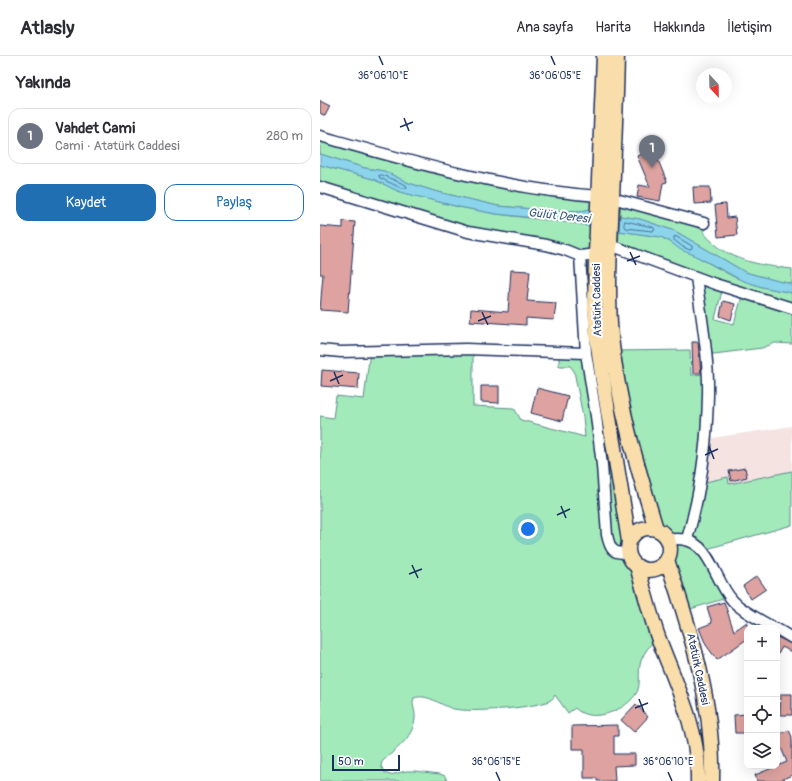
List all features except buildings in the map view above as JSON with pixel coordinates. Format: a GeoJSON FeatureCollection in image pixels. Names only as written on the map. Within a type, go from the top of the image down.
{"type":"FeatureCollection","features":[{"type":"Feature","properties":{"kind":"highway","name":"Atatürk Caddesi"},"geometry":{"type":"LineString","coordinates":[[604,56],[606,241],[609,307],[616,371],[622,410],[630,442],[656,529]]}},
{"type":"Feature","properties":{"kind":"highway","name":"Atatürk Caddesi"},"geometry":{"type":"LineString","coordinates":[[605,203],[617,56]]}},
{"type":"Feature","properties":{"kind":"highway","name":"Atatürk Caddesi"},"geometry":{"type":"LineString","coordinates":[[606,241],[596,254],[595,307],[597,338],[631,560],[637,566],[656,629],[690,721],[695,743],[698,781]]}},
{"type":"Feature","properties":{"kind":"highway"},"geometry":{"type":"LineString","coordinates":[[629,547],[635,532],[648,527],[664,533],[668,540]]}},
{"type":"Feature","properties":{"kind":"highway","name":"Atatürk Caddesi"},"geometry":{"type":"LineString","coordinates":[[668,540],[670,548],[667,560],[692,639],[705,691],[711,742],[712,781]]}},
{"type":"Feature","properties":{"kind":"highway"},"geometry":{"type":"LineString","coordinates":[[637,566],[646,570],[654,569],[661,566],[667,560]]}},
{"type":"Feature","properties":{"kind":"street"},"geometry":{"type":"LineString","coordinates":[[320,136],[408,161],[485,179],[561,193],[704,223]]}},
{"type":"Feature","properties":{"kind":"street"},"geometry":{"type":"LineString","coordinates":[[320,187],[468,232],[546,245],[580,256],[596,254]]}},
{"type":"Feature","properties":{"kind":"street"},"geometry":{"type":"LineString","coordinates":[[606,241],[696,277],[792,308]]}},
{"type":"Feature","properties":{"kind":"street"},"geometry":{"type":"LineString","coordinates":[[580,256],[586,353],[602,466],[604,513],[607,535],[613,550],[620,554],[629,547]]}},
{"type":"Feature","properties":{"kind":"street"},"geometry":{"type":"LineString","coordinates":[[687,539],[696,509],[704,464],[708,395],[703,326],[696,277]]}},
{"type":"Feature","properties":{"kind":"street"},"geometry":{"type":"LineString","coordinates":[[320,350],[347,352],[466,349],[586,353]]}},
{"type":"Feature","properties":{"kind":"street"},"geometry":{"type":"LineString","coordinates":[[668,540],[675,538],[687,539],[695,543],[703,550],[722,585],[735,603],[769,625]]}},
{"type":"Feature","properties":{"kind":"street"},"geometry":{"type":"LineString","coordinates":[[780,632],[792,638]]}},
{"type":"Feature","properties":{"kind":"shaded area"},"geometry":{"type":"Polygon","coordinates":[[[792,426],[792,471],[729,484],[727,478],[700,483],[705,439],[792,426]]]}},
{"type":"Feature","properties":{"kind":"green space"},"geometry":{"type":"Polygon","coordinates":[[[320,136],[408,161],[592,196],[591,209],[581,211],[544,210],[498,206],[434,191],[409,183],[384,171],[365,168],[320,154],[320,136]]]}},
{"type":"Feature","properties":{"kind":"green space"},"geometry":{"type":"Polygon","coordinates":[[[320,165],[373,179],[400,192],[459,207],[496,214],[581,224],[590,227],[589,242],[596,243],[595,307],[629,555],[634,563],[658,636],[647,649],[641,661],[639,668],[639,686],[637,692],[626,704],[609,713],[590,715],[582,713],[575,708],[568,713],[555,695],[547,702],[538,704],[500,709],[474,710],[454,709],[424,697],[414,698],[413,703],[415,719],[410,733],[402,744],[382,762],[381,766],[385,773],[390,775],[406,771],[415,771],[440,774],[445,776],[447,781],[320,781],[320,416],[333,418],[336,396],[364,399],[370,351],[473,350],[473,406],[514,408],[521,420],[585,437],[583,417],[574,371],[570,366],[559,366],[559,353],[586,353],[580,256],[468,232],[320,187],[320,165]]]}},
{"type":"Feature","properties":{"kind":"green space"},"geometry":{"type":"Polygon","coordinates":[[[621,200],[704,223],[704,233],[723,250],[733,256],[768,266],[792,269],[792,284],[745,272],[675,231],[640,219],[620,216],[621,200]]]}},
{"type":"Feature","properties":{"kind":"green space"},"geometry":{"type":"Polygon","coordinates":[[[619,231],[661,237],[734,277],[762,287],[792,293],[792,344],[775,343],[762,348],[706,355],[696,277],[618,248],[619,231]],[[723,287],[715,319],[734,324],[743,293],[723,287]]]}},
{"type":"Feature","properties":{"kind":"green space"},"geometry":{"type":"Polygon","coordinates":[[[690,350],[691,375],[707,374],[701,483],[728,477],[729,484],[792,471],[792,525],[703,550],[728,595],[723,599],[684,611],[669,556],[670,544],[666,536],[660,531],[613,351],[690,350]]]}},
{"type":"Feature","properties":{"kind":"water","name":"Gülüt Deresi"},"geometry":{"type":"Polygon","coordinates":[[[320,154],[365,168],[384,171],[409,183],[434,191],[498,206],[544,210],[581,211],[591,209],[590,227],[565,221],[496,214],[459,207],[400,192],[373,179],[320,165],[320,154]]]}},
{"type":"Feature","properties":{"kind":"water"},"geometry":{"type":"Polygon","coordinates":[[[620,216],[640,219],[675,231],[745,272],[792,284],[792,293],[762,287],[743,281],[694,255],[681,250],[661,237],[619,231],[620,216]]]}},
{"type":"Feature","properties":{"kind":"place","name":"Vahdet Cami"},"geometry":{"type":"Point","coordinates":[652,168]}}]}
